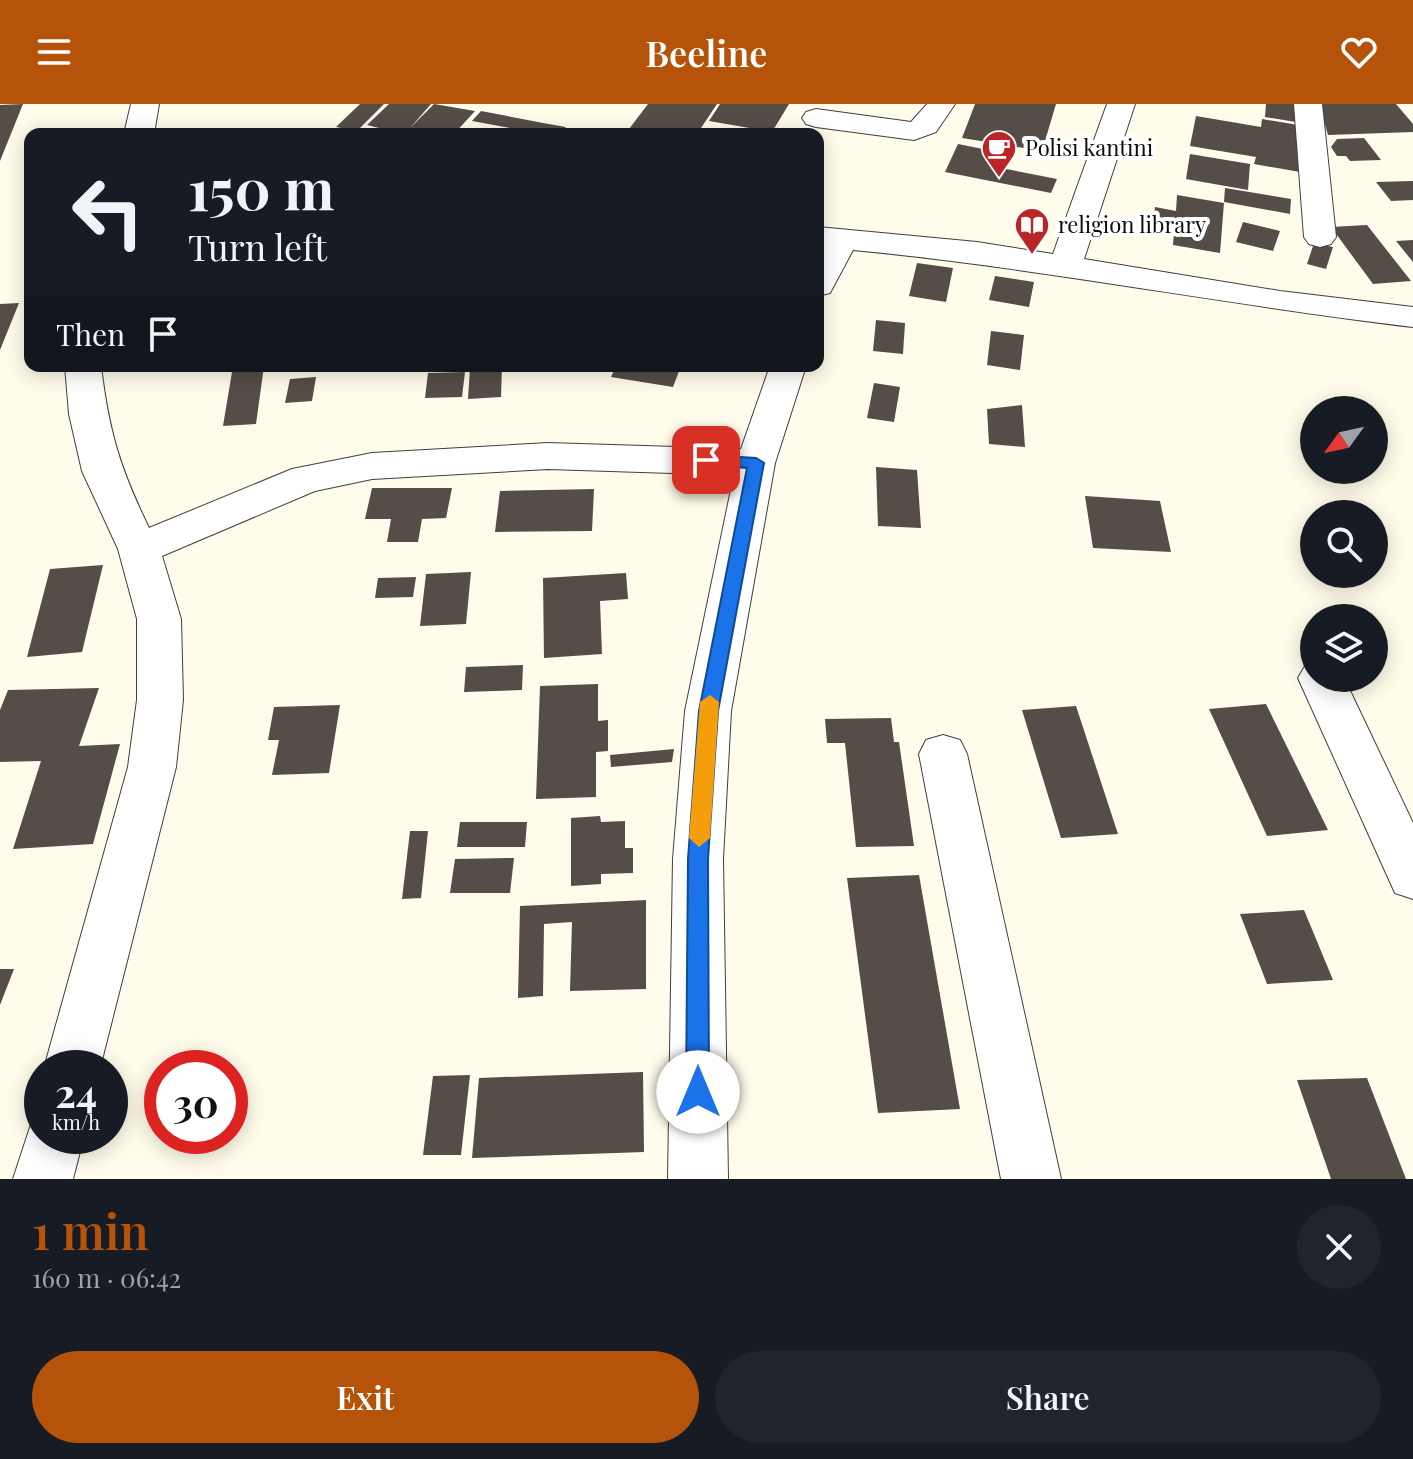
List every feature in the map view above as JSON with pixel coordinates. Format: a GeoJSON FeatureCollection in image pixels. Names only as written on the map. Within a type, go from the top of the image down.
{"type":"FeatureCollection","features":[{"type":"Feature","properties":{"kind":"street"},"geometry":{"type":"LineString","coordinates":[[140,128],[145,104]]}},
{"type":"Feature","properties":{"kind":"street"},"geometry":{"type":"LineString","coordinates":[[816,118],[914,131],[926,126],[941,104]]}},
{"type":"Feature","properties":{"kind":"street"},"geometry":{"type":"LineString","coordinates":[[1308,104],[1320,237]]}},
{"type":"Feature","properties":{"kind":"street"},"geometry":{"type":"LineString","coordinates":[[1066,265],[1112,106]]}},
{"type":"Feature","properties":{"kind":"street"},"geometry":{"type":"LineString","coordinates":[[824,263],[831,237],[1066,265],[1280,301],[1413,317]]}},
{"type":"Feature","properties":{"kind":"street"},"geometry":{"type":"LineString","coordinates":[[77,1050],[152,767],[160,700],[159,619],[139,549],[102,471],[88,414],[84,372]]}},
{"type":"Feature","properties":{"kind":"street"},"geometry":{"type":"LineString","coordinates":[[698,1179],[698,859],[708,711],[756,463],[786,372]]}},
{"type":"Feature","properties":{"kind":"street"},"geometry":{"type":"LineString","coordinates":[[139,549],[306,479],[372,466],[548,456],[756,463]]}},
{"type":"Feature","properties":{"kind":"street"},"geometry":{"type":"LineString","coordinates":[[1327,692],[1413,877]]}},
{"type":"Feature","properties":{"kind":"street"},"geometry":{"type":"LineString","coordinates":[[943,754],[957,834],[1031,1179]]}},
{"type":"Feature","properties":{"kind":"street"},"geometry":{"type":"LineString","coordinates":[[43,1179],[50,1154]]}},
{"type":"Feature","properties":{"kind":"building"},"geometry":{"type":"Polygon","coordinates":[[[23,104],[0,161],[0,105],[23,104]]]}},
{"type":"Feature","properties":{"kind":"building"},"geometry":{"type":"Polygon","coordinates":[[[360,104],[384,104],[360,128],[336,127],[360,104]]]}},
{"type":"Feature","properties":{"kind":"building"},"geometry":{"type":"Polygon","coordinates":[[[389,104],[431,104],[410,128],[367,125],[389,104]]]}},
{"type":"Feature","properties":{"kind":"building"},"geometry":{"type":"Polygon","coordinates":[[[434,104],[475,111],[459,128],[410,128],[434,104]]]}},
{"type":"Feature","properties":{"kind":"building"},"geometry":{"type":"Polygon","coordinates":[[[648,104],[717,104],[701,128],[630,128],[648,104]]]}},
{"type":"Feature","properties":{"kind":"building"},"geometry":{"type":"Polygon","coordinates":[[[720,104],[789,104],[774,128],[749,128],[709,121],[720,104]]]}},
{"type":"Feature","properties":{"kind":"building"},"geometry":{"type":"Polygon","coordinates":[[[975,104],[1056,104],[1042,151],[962,138],[975,104]]]}},
{"type":"Feature","properties":{"kind":"building"},"geometry":{"type":"Polygon","coordinates":[[[1266,104],[1297,104],[1296,122],[1265,117],[1266,104]]]}},
{"type":"Feature","properties":{"kind":"building"},"geometry":{"type":"Polygon","coordinates":[[[1319,104],[1396,104],[1413,124],[1413,132],[1328,135],[1319,104]]]}},
{"type":"Feature","properties":{"kind":"building"},"geometry":{"type":"Polygon","coordinates":[[[481,111],[566,127],[510,128],[472,121],[481,111]]]}},
{"type":"Feature","properties":{"kind":"building"},"geometry":{"type":"Polygon","coordinates":[[[1196,116],[1261,127],[1262,119],[1304,126],[1300,172],[1254,164],[1256,157],[1190,146],[1196,116]]]}},
{"type":"Feature","properties":{"kind":"building"},"geometry":{"type":"Polygon","coordinates":[[[1364,138],[1381,160],[1350,161],[1346,156],[1337,156],[1331,147],[1337,139],[1364,138]]]}},
{"type":"Feature","properties":{"kind":"building"},"geometry":{"type":"Polygon","coordinates":[[[958,144],[998,152],[991,166],[1057,179],[1051,193],[945,172],[958,144]]]}},
{"type":"Feature","properties":{"kind":"building"},"geometry":{"type":"Polygon","coordinates":[[[1190,154],[1250,164],[1248,190],[1186,179],[1190,154]]]}},
{"type":"Feature","properties":{"kind":"building"},"geometry":{"type":"Polygon","coordinates":[[[1413,181],[1413,200],[1391,201],[1376,182],[1413,181]]]}},
{"type":"Feature","properties":{"kind":"building"},"geometry":{"type":"Polygon","coordinates":[[[1225,188],[1291,199],[1290,214],[1224,202],[1225,188]]]}},
{"type":"Feature","properties":{"kind":"building"},"geometry":{"type":"Polygon","coordinates":[[[1177,195],[1224,203],[1220,253],[1173,245],[1175,220],[1154,217],[1155,207],[1176,211],[1177,195]]]}},
{"type":"Feature","properties":{"kind":"building"},"geometry":{"type":"Polygon","coordinates":[[[1243,222],[1280,231],[1273,251],[1236,242],[1243,222]]]}},
{"type":"Feature","properties":{"kind":"building"},"geometry":{"type":"Polygon","coordinates":[[[1367,225],[1411,281],[1373,284],[1331,227],[1367,225]]]}},
{"type":"Feature","properties":{"kind":"building"},"geometry":{"type":"Polygon","coordinates":[[[1413,240],[1413,262],[1396,241],[1413,240]]]}},
{"type":"Feature","properties":{"kind":"building"},"geometry":{"type":"Polygon","coordinates":[[[1314,243],[1333,247],[1326,269],[1307,264],[1314,243]]]}},
{"type":"Feature","properties":{"kind":"building"},"geometry":{"type":"Polygon","coordinates":[[[917,263],[953,268],[946,302],[909,296],[917,263]]]}},
{"type":"Feature","properties":{"kind":"building"},"geometry":{"type":"Polygon","coordinates":[[[995,276],[1034,282],[1029,307],[989,300],[995,276]]]}},
{"type":"Feature","properties":{"kind":"building"},"geometry":{"type":"Polygon","coordinates":[[[19,303],[0,350],[0,304],[19,303]]]}},
{"type":"Feature","properties":{"kind":"building"},"geometry":{"type":"Polygon","coordinates":[[[876,320],[905,323],[903,354],[873,351],[876,320]]]}},
{"type":"Feature","properties":{"kind":"building"},"geometry":{"type":"Polygon","coordinates":[[[991,331],[1024,335],[1020,370],[987,365],[991,331]]]}},
{"type":"Feature","properties":{"kind":"building"},"geometry":{"type":"Polygon","coordinates":[[[232,372],[263,372],[256,424],[223,426],[232,372]]]}},
{"type":"Feature","properties":{"kind":"building"},"geometry":{"type":"Polygon","coordinates":[[[465,372],[462,397],[425,398],[428,373],[465,372]]]}},
{"type":"Feature","properties":{"kind":"building"},"geometry":{"type":"Polygon","coordinates":[[[470,372],[502,372],[501,397],[468,399],[470,372]]]}},
{"type":"Feature","properties":{"kind":"building"},"geometry":{"type":"Polygon","coordinates":[[[613,372],[679,372],[673,387],[611,377],[613,372]]]}},
{"type":"Feature","properties":{"kind":"building"},"geometry":{"type":"Polygon","coordinates":[[[316,377],[312,401],[285,403],[290,379],[316,377]]]}},
{"type":"Feature","properties":{"kind":"building"},"geometry":{"type":"Polygon","coordinates":[[[874,383],[900,387],[894,422],[867,418],[874,383]]]}},
{"type":"Feature","properties":{"kind":"building"},"geometry":{"type":"Polygon","coordinates":[[[1022,405],[1025,447],[989,444],[987,409],[1022,405]]]}},
{"type":"Feature","properties":{"kind":"building"},"geometry":{"type":"Polygon","coordinates":[[[876,467],[917,470],[921,528],[878,526],[876,467]]]}},
{"type":"Feature","properties":{"kind":"building"},"geometry":{"type":"Polygon","coordinates":[[[372,488],[452,488],[446,518],[422,519],[418,542],[387,542],[391,519],[365,519],[372,488]]]}},
{"type":"Feature","properties":{"kind":"building"},"geometry":{"type":"Polygon","coordinates":[[[594,489],[592,531],[495,532],[500,491],[594,489]]]}},
{"type":"Feature","properties":{"kind":"building"},"geometry":{"type":"Polygon","coordinates":[[[1085,496],[1160,501],[1171,552],[1093,548],[1085,496]]]}},
{"type":"Feature","properties":{"kind":"building"},"geometry":{"type":"Polygon","coordinates":[[[103,565],[82,652],[27,657],[50,569],[103,565]]]}},
{"type":"Feature","properties":{"kind":"building"},"geometry":{"type":"Polygon","coordinates":[[[471,572],[466,624],[420,626],[426,574],[471,572]]]}},
{"type":"Feature","properties":{"kind":"building"},"geometry":{"type":"Polygon","coordinates":[[[626,573],[628,599],[600,601],[602,654],[544,658],[543,578],[626,573]]]}},
{"type":"Feature","properties":{"kind":"building"},"geometry":{"type":"Polygon","coordinates":[[[416,577],[413,597],[375,598],[378,578],[416,577]]]}},
{"type":"Feature","properties":{"kind":"building"},"geometry":{"type":"Polygon","coordinates":[[[523,665],[522,690],[464,692],[466,667],[523,665]]]}},
{"type":"Feature","properties":{"kind":"building"},"geometry":{"type":"Polygon","coordinates":[[[598,684],[598,721],[608,720],[608,751],[596,752],[596,797],[536,799],[540,686],[598,684]]]}},
{"type":"Feature","properties":{"kind":"building"},"geometry":{"type":"Polygon","coordinates":[[[99,688],[79,746],[120,744],[93,844],[13,849],[41,761],[0,762],[0,710],[8,690],[99,688]]]}},
{"type":"Feature","properties":{"kind":"building"},"geometry":{"type":"Polygon","coordinates":[[[1266,704],[1328,830],[1267,836],[1209,709],[1266,704]]]}},
{"type":"Feature","properties":{"kind":"building"},"geometry":{"type":"Polygon","coordinates":[[[340,705],[329,773],[272,775],[279,740],[268,740],[274,707],[340,705]]]}},
{"type":"Feature","properties":{"kind":"building"},"geometry":{"type":"Polygon","coordinates":[[[1076,706],[1118,834],[1061,838],[1022,710],[1076,706]]]}},
{"type":"Feature","properties":{"kind":"building"},"geometry":{"type":"Polygon","coordinates":[[[891,718],[894,742],[899,742],[914,846],[856,847],[845,743],[827,743],[825,719],[891,718]]]}},
{"type":"Feature","properties":{"kind":"building"},"geometry":{"type":"Polygon","coordinates":[[[674,749],[672,762],[611,767],[610,755],[674,749]]]}},
{"type":"Feature","properties":{"kind":"building"},"geometry":{"type":"Polygon","coordinates":[[[600,816],[601,822],[625,821],[625,848],[633,848],[633,873],[601,874],[601,884],[571,886],[571,818],[600,816]]]}},
{"type":"Feature","properties":{"kind":"building"},"geometry":{"type":"Polygon","coordinates":[[[460,822],[527,822],[525,847],[457,847],[460,822]]]}},
{"type":"Feature","properties":{"kind":"building"},"geometry":{"type":"Polygon","coordinates":[[[410,831],[428,831],[421,898],[402,899],[410,831]]]}},
{"type":"Feature","properties":{"kind":"building"},"geometry":{"type":"Polygon","coordinates":[[[514,858],[510,893],[450,893],[455,859],[514,858]]]}},
{"type":"Feature","properties":{"kind":"building"},"geometry":{"type":"Polygon","coordinates":[[[919,875],[960,1109],[878,1113],[847,878],[919,875]]]}},
{"type":"Feature","properties":{"kind":"building"},"geometry":{"type":"Polygon","coordinates":[[[646,900],[646,989],[570,991],[572,922],[544,924],[543,996],[518,998],[520,906],[646,900]]]}},
{"type":"Feature","properties":{"kind":"building"},"geometry":{"type":"Polygon","coordinates":[[[1304,910],[1333,980],[1267,984],[1240,914],[1304,910]]]}},
{"type":"Feature","properties":{"kind":"building"},"geometry":{"type":"Polygon","coordinates":[[[0,969],[14,969],[0,1005],[0,969]]]}},
{"type":"Feature","properties":{"kind":"building"},"geometry":{"type":"Polygon","coordinates":[[[643,1072],[644,1152],[472,1158],[479,1078],[643,1072]]]}},
{"type":"Feature","properties":{"kind":"building"},"geometry":{"type":"Polygon","coordinates":[[[470,1075],[461,1155],[423,1155],[433,1076],[470,1075]]]}},
{"type":"Feature","properties":{"kind":"building"},"geometry":{"type":"Polygon","coordinates":[[[1367,1078],[1406,1179],[1331,1179],[1297,1080],[1367,1078]]]}},
{"type":"Feature","properties":{"kind":"slow traffic"},"geometry":{"type":"LineString","coordinates":[[699,838],[710,702]]}},
{"type":"Feature","properties":{"kind":"place","name":"Polisi kantini"},"geometry":{"type":"Point","coordinates":[999,179]}},
{"type":"Feature","properties":{"kind":"place","name":"religion library"},"geometry":{"type":"Point","coordinates":[1032,256]}},
{"type":"Feature","properties":{"kind":"route"},"geometry":{"type":"LineString","coordinates":[[698,1092],[698,859],[708,711],[756,463],[706,460]]}}]}
